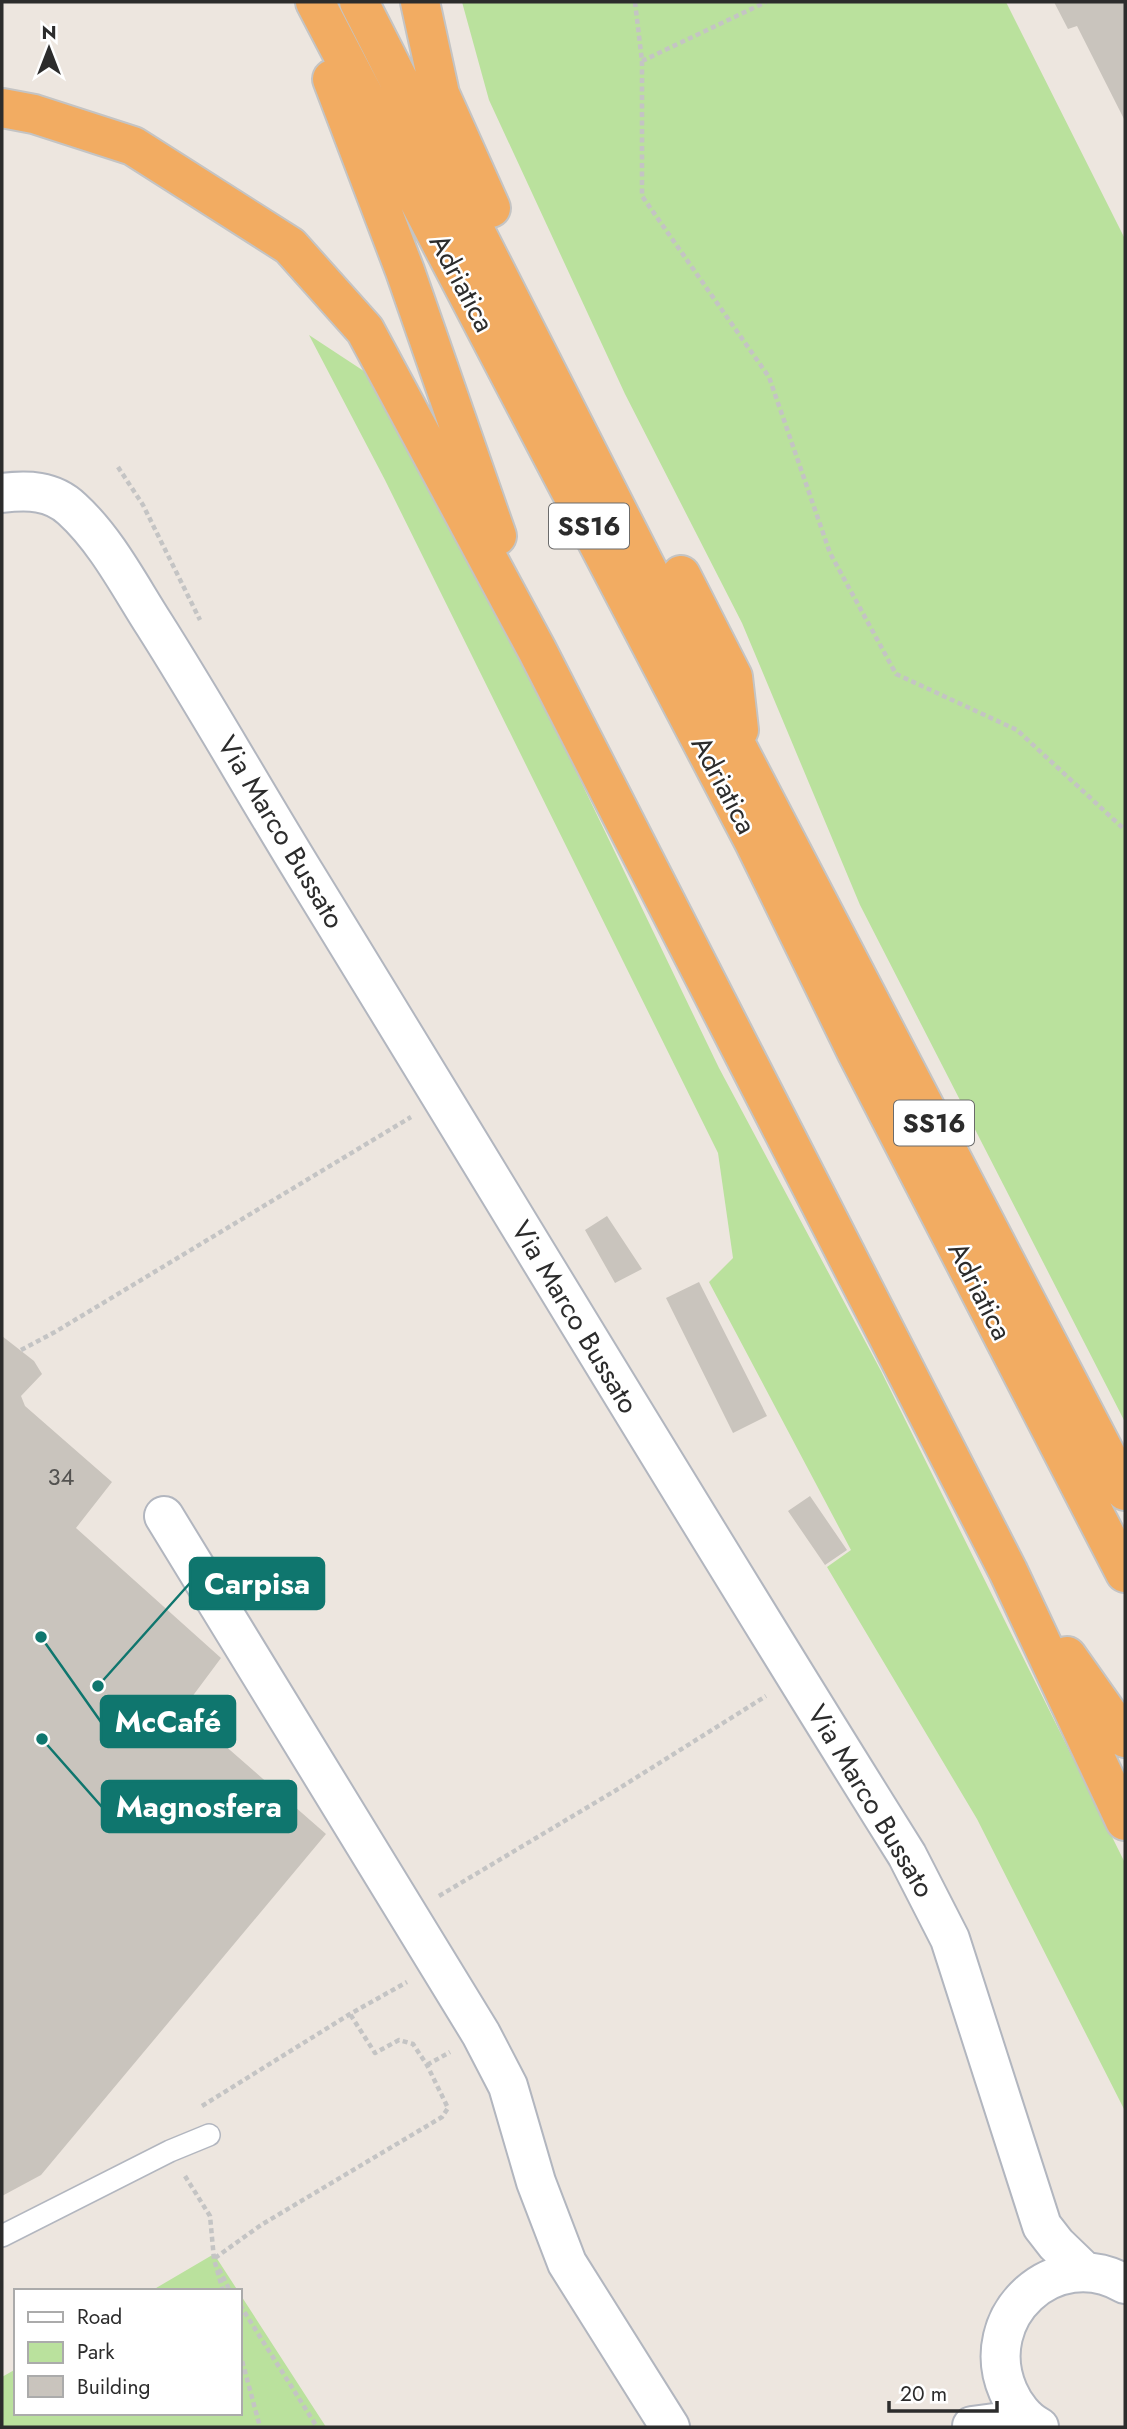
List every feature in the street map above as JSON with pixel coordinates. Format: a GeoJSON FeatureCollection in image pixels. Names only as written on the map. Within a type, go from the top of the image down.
{"type":"FeatureCollection","features":[{"type":"Feature","properties":{"kind":"highway"},"geometry":{"type":"LineString","coordinates":[[302,2],[405,271],[537,650]]}},
{"type":"Feature","properties":{"kind":"highway","name":"Adriatica"},"geometry":{"type":"LineString","coordinates":[[315,2],[754,842],[863,1065],[1125,1573]]}},
{"type":"Feature","properties":{"kind":"highway","name":"Adriatica"},"geometry":{"type":"LineString","coordinates":[[359,2],[743,756],[1125,1491]]}},
{"type":"Feature","properties":{"kind":"highway","name":"SS16"},"geometry":{"type":"LineString","coordinates":[[420,2],[440,94],[486,199],[733,677],[743,756]]}},
{"type":"Feature","properties":{"kind":"highway"},"geometry":{"type":"LineString","coordinates":[[2,108],[34,114],[133,146],[290,246],[365,330],[537,650],[1008,1571],[1125,1821]]}},
{"type":"Feature","properties":{"kind":"highway"},"geometry":{"type":"LineString","coordinates":[[1008,1571],[1125,1738]]}},
{"type":"Feature","properties":{"kind":"street","name":"Via Marco Bussato"},"geometry":{"type":"LineString","coordinates":[[2,493],[43,492],[70,506],[99,541],[204,703],[268,815],[552,1281],[907,1855],[950,1939],[1042,2226],[1085,2272]]}},
{"type":"Feature","properties":{"kind":"street"},"geometry":{"type":"LineString","coordinates":[[164,1516],[472,2020],[508,2086],[536,2182],[567,2263],[670,2427]]}},
{"type":"Feature","properties":{"kind":"street","name":"Via Marco Bussato"},"geometry":{"type":"LineString","coordinates":[[1029,2292],[1038,2265],[1042,2226]]}},
{"type":"Feature","properties":{"kind":"street"},"geometry":{"type":"LineString","coordinates":[[1036,2426],[1013,2403],[1002,2377],[1000,2354],[1004,2331],[1014,2310],[1029,2292],[1046,2281],[1065,2274],[1085,2272],[1114,2277],[1125,2284]]}},
{"type":"Feature","properties":{"kind":"lane"},"geometry":{"type":"LineString","coordinates":[[2,2236],[170,2151],[209,2135]]}},
{"type":"Feature","properties":{"kind":"path"},"geometry":{"type":"LineString","coordinates":[[635,2],[642,61],[642,196],[769,377],[830,553],[896,674],[1017,730],[1125,830]]}},
{"type":"Feature","properties":{"kind":"path"},"geometry":{"type":"LineString","coordinates":[[642,61],[766,2]]}},
{"type":"Feature","properties":{"kind":"path"},"geometry":{"type":"LineString","coordinates":[[118,467],[142,505],[203,627]]}},
{"type":"Feature","properties":{"kind":"path"},"geometry":{"type":"LineString","coordinates":[[21,1350],[246,1218],[442,1097]]}},
{"type":"Feature","properties":{"kind":"path"},"geometry":{"type":"LineString","coordinates":[[408,1915],[618,1789],[796,1677]]}},
{"type":"Feature","properties":{"kind":"path"},"geometry":{"type":"LineString","coordinates":[[191,2113],[408,1981]]}},
{"type":"Feature","properties":{"kind":"path"},"geometry":{"type":"LineString","coordinates":[[214,2259],[261,2225],[443,2118],[448,2108],[413,2044],[399,2040],[375,2053],[350,2014]]}},
{"type":"Feature","properties":{"kind":"path"},"geometry":{"type":"LineString","coordinates":[[170,2151],[210,2216],[214,2259],[222,2289]]}},
{"type":"Feature","properties":{"kind":"path"},"geometry":{"type":"LineString","coordinates":[[214,2259],[229,2289]]}},
{"type":"Feature","properties":{"kind":"path"},"geometry":{"type":"LineString","coordinates":[[242,2308],[317,2427]]}},
{"type":"Feature","properties":{"kind":"path"},"geometry":{"type":"LineString","coordinates":[[242,2360],[260,2427]]}},
{"type":"Feature","properties":{"kind":"green space"},"geometry":{"type":"Polygon","coordinates":[[[462,2],[1006,2],[1125,239],[1125,1422],[860,905],[742,623],[625,394],[489,100],[462,2]]]}},
{"type":"Feature","properties":{"kind":"green space"},"geometry":{"type":"Polygon","coordinates":[[[309,335],[379,381],[462,535],[719,1068],[881,1371],[1125,1863],[1125,2111],[977,1819],[827,1567],[851,1550],[709,1282],[733,1258],[718,1153],[385,480],[309,335]]]}},
{"type":"Feature","properties":{"kind":"green space"},"geometry":{"type":"Polygon","coordinates":[[[214,2254],[237,2289],[154,2289],[214,2254]]]}},
{"type":"Feature","properties":{"kind":"green space"},"geometry":{"type":"Polygon","coordinates":[[[242,2297],[326,2427],[2,2427],[2,2377],[14,2370],[14,2415],[242,2415],[242,2297]]]}},
{"type":"Feature","properties":{"kind":"building"},"geometry":{"type":"Polygon","coordinates":[[[1054,2],[1125,2],[1125,121],[1077,26],[1068,29],[1054,2]]]}},
{"type":"Feature","properties":{"kind":"building"},"geometry":{"type":"Polygon","coordinates":[[[607,1216],[642,1269],[615,1283],[585,1230],[607,1216]]]}},
{"type":"Feature","properties":{"kind":"building"},"geometry":{"type":"Polygon","coordinates":[[[699,1282],[767,1416],[733,1433],[666,1298],[699,1282]]]}},
{"type":"Feature","properties":{"kind":"building"},"geometry":{"type":"Polygon","coordinates":[[[2,1336],[34,1361],[42,1374],[21,1396],[25,1406],[112,1482],[76,1528],[221,1658],[183,1709],[326,1834],[41,2175],[2,2196],[2,1336]]]}},
{"type":"Feature","properties":{"kind":"building"},"geometry":{"type":"Polygon","coordinates":[[[810,1496],[847,1550],[825,1565],[788,1511],[810,1496]]]}},
{"type":"Feature","properties":{"kind":"place","name":"McCafé"},"geometry":{"type":"Point","coordinates":[41,1637]}},
{"type":"Feature","properties":{"kind":"place","name":"Carpisa"},"geometry":{"type":"Point","coordinates":[98,1686]}},
{"type":"Feature","properties":{"kind":"place","name":"Magnosfera"},"geometry":{"type":"Point","coordinates":[42,1739]}}]}
